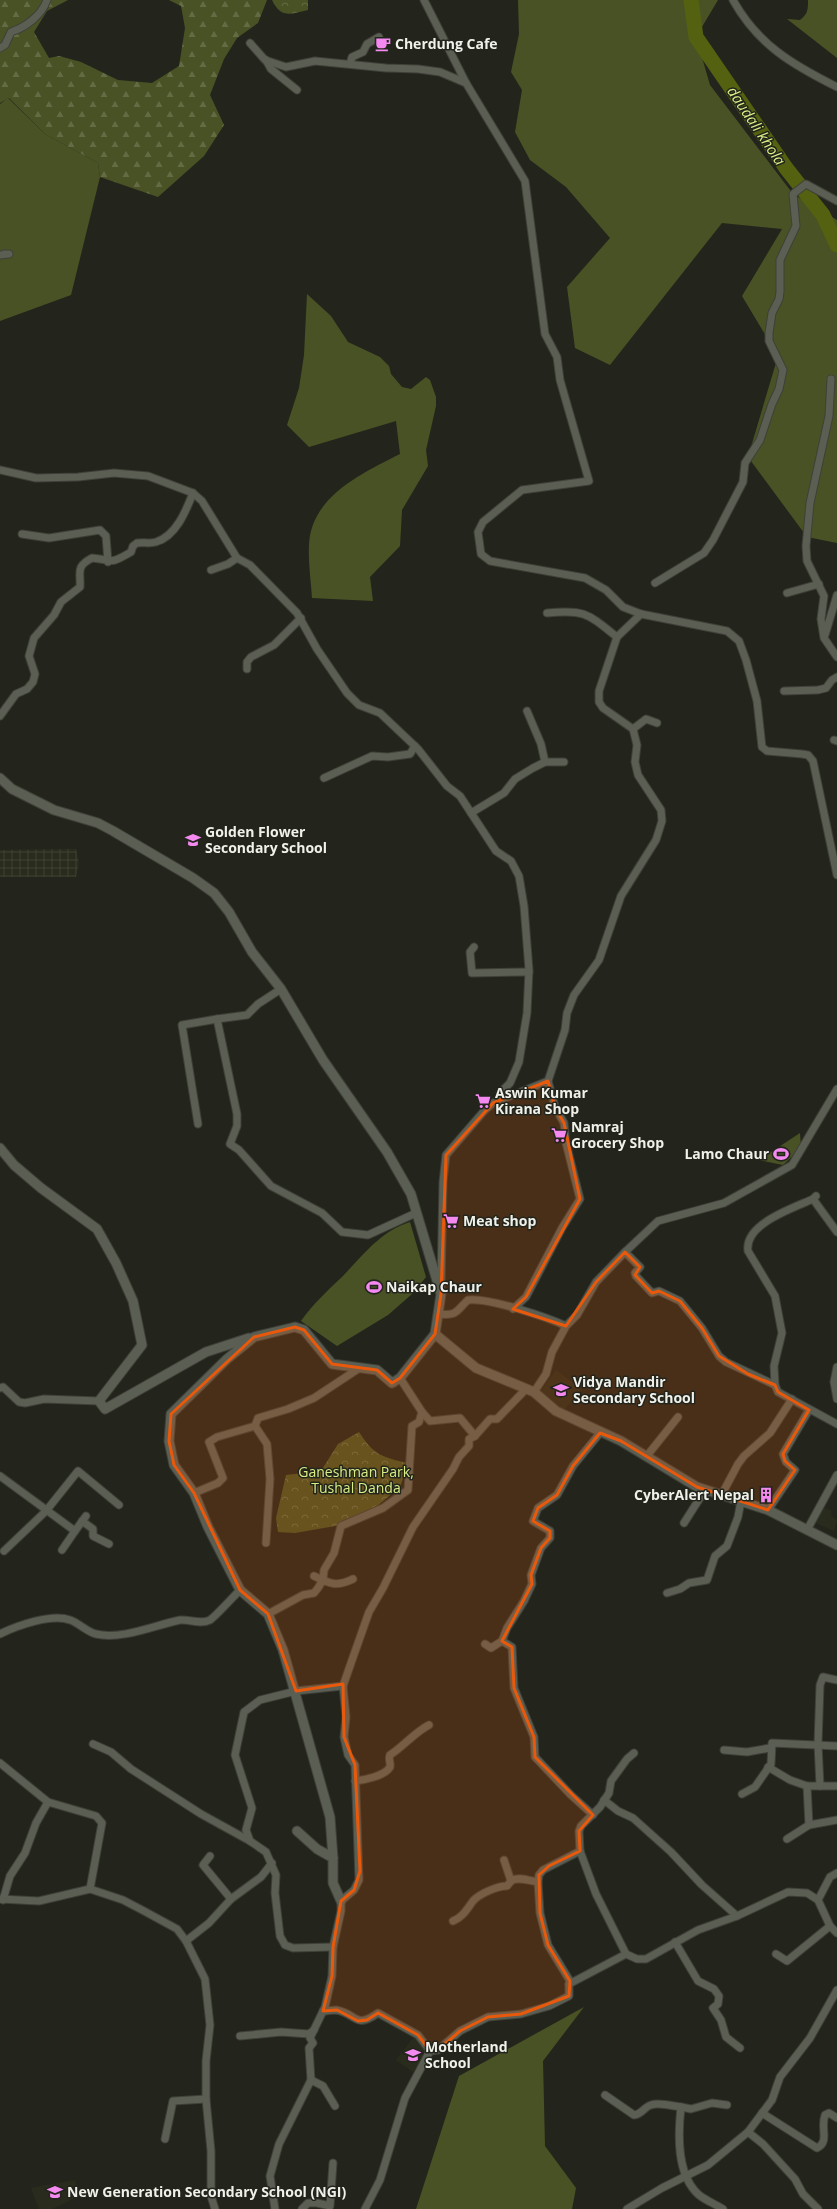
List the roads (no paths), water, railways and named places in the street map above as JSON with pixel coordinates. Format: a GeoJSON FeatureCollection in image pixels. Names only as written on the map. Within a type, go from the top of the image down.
{"type":"FeatureCollection","features":[{"type":"Feature","properties":{"kind":"street"},"geometry":{"type":"LineString","coordinates":[[0,48],[5,44],[11,32],[22,28],[44,8],[47,0]]}},
{"type":"Feature","properties":{"kind":"street"},"geometry":{"type":"LineString","coordinates":[[424,0],[466,83],[525,181],[545,334],[558,356],[560,380],[590,481],[522,490],[483,522],[478,532],[481,554],[490,560],[585,578],[606,590],[623,607],[641,614],[727,631],[739,641],[757,701],[762,747],[767,751],[808,755],[813,760],[837,875]]}},
{"type":"Feature","properties":{"kind":"street"},"geometry":{"type":"LineString","coordinates":[[733,0],[765,43],[787,60],[837,87]]}},
{"type":"Feature","properties":{"kind":"street"},"geometry":{"type":"LineString","coordinates":[[350,64],[352,58],[362,52],[367,44],[379,37]]}},
{"type":"Feature","properties":{"kind":"street"},"geometry":{"type":"LineString","coordinates":[[250,43],[271,69],[297,90]]}},
{"type":"Feature","properties":{"kind":"street"},"geometry":{"type":"LineString","coordinates":[[265,60],[286,67],[315,61],[430,70],[466,83]]}},
{"type":"Feature","properties":{"kind":"street"},"geometry":{"type":"LineString","coordinates":[[654,583],[704,553],[713,540],[743,482],[745,463],[760,440],[779,389],[783,370],[769,341],[769,333],[772,313],[779,299],[780,260],[796,226],[793,194],[806,184],[837,201]]}},
{"type":"Feature","properties":{"kind":"street"},"geometry":{"type":"LineString","coordinates":[[831,379],[829,416],[810,503],[806,546],[807,561],[824,596],[821,619],[824,638],[837,658]]}},
{"type":"Feature","properties":{"kind":"street"},"geometry":{"type":"LineString","coordinates":[[0,470],[36,478],[78,477],[114,473],[148,476],[193,493],[202,501],[237,558],[250,565],[301,618],[317,649],[347,693],[359,705],[380,713],[415,746],[447,786],[460,796],[496,851],[512,861],[516,868],[526,924],[529,972],[526,1013],[519,1062],[510,1083],[500,1092],[500,1101]]}},
{"type":"Feature","properties":{"kind":"street"},"geometry":{"type":"LineString","coordinates":[[0,716],[16,694],[27,689],[33,682],[35,674],[30,656],[34,638],[54,615],[61,602],[80,587],[78,574],[80,568],[92,558],[108,562],[117,560],[131,552],[133,546],[137,543],[154,543],[162,540],[171,533],[186,510],[193,493]]}},
{"type":"Feature","properties":{"kind":"street"},"geometry":{"type":"LineString","coordinates":[[22,534],[49,538],[100,530],[106,536],[108,562]]}},
{"type":"Feature","properties":{"kind":"street"},"geometry":{"type":"LineString","coordinates":[[211,570],[228,564],[237,558]]}},
{"type":"Feature","properties":{"kind":"street"},"geometry":{"type":"LineString","coordinates":[[787,593],[819,584]]}},
{"type":"Feature","properties":{"kind":"street"},"geometry":{"type":"LineString","coordinates":[[824,638],[837,595]]}},
{"type":"Feature","properties":{"kind":"street"},"geometry":{"type":"LineString","coordinates":[[547,613],[579,611],[595,619],[617,637]]}},
{"type":"Feature","properties":{"kind":"street"},"geometry":{"type":"LineString","coordinates":[[513,1309],[526,1297],[562,1228],[580,1199],[566,1143],[564,1123],[555,1107],[548,1081],[565,1030],[567,1012],[574,995],[599,960],[621,896],[656,840],[662,821],[661,810],[638,775],[635,762],[637,746],[633,729],[603,708],[599,702],[599,691],[617,637],[641,614]]}},
{"type":"Feature","properties":{"kind":"street"},"geometry":{"type":"LineString","coordinates":[[247,669],[247,662],[251,657],[274,645],[301,618]]}},
{"type":"Feature","properties":{"kind":"street"},"geometry":{"type":"LineString","coordinates":[[784,691],[822,689],[829,686],[832,680],[837,677]]}},
{"type":"Feature","properties":{"kind":"street"},"geometry":{"type":"LineString","coordinates":[[527,711],[541,744],[545,762]]}},
{"type":"Feature","properties":{"kind":"street"},"geometry":{"type":"LineString","coordinates":[[633,729],[646,719],[657,723]]}},
{"type":"Feature","properties":{"kind":"street"},"geometry":{"type":"LineString","coordinates":[[324,778],[372,756],[388,757],[410,754],[415,746]]}},
{"type":"Feature","properties":{"kind":"street"},"geometry":{"type":"LineString","coordinates":[[471,813],[504,793],[515,779],[545,762],[564,762]]}},
{"type":"Feature","properties":{"kind":"street"},"geometry":{"type":"LineString","coordinates":[[0,778],[12,789],[54,810],[98,823],[113,831],[193,878],[214,893],[229,912],[252,952],[281,989],[322,1060],[387,1152],[411,1194],[441,1294]]}},
{"type":"Feature","properties":{"kind":"street"},"geometry":{"type":"LineString","coordinates":[[474,947],[470,952],[472,973],[529,972]]}},
{"type":"Feature","properties":{"kind":"street"},"geometry":{"type":"LineString","coordinates":[[198,1124],[182,1025],[247,1015],[258,1004],[281,989]]}},
{"type":"Feature","properties":{"kind":"street"},"geometry":{"type":"LineString","coordinates":[[217,1019],[237,1114],[237,1126],[230,1144],[239,1150],[271,1186],[322,1213],[342,1232],[368,1235],[416,1213]]}},
{"type":"Feature","properties":{"kind":"street"},"geometry":{"type":"LineString","coordinates":[[99,1401],[105,1409],[109,1408],[206,1352],[254,1337],[295,1327],[304,1330],[332,1364],[358,1369],[377,1370],[392,1383],[400,1378],[434,1334],[441,1294],[441,1236],[446,1155],[484,1111],[500,1101],[548,1081]]}},
{"type":"Feature","properties":{"kind":"street"},"geometry":{"type":"LineString","coordinates":[[341,1901],[354,1890],[359,1880],[355,1765],[348,1755],[344,1737],[346,1717],[344,1686],[369,1612],[414,1527],[453,1469],[459,1457],[469,1446],[469,1439],[475,1436],[490,1419],[497,1419],[530,1391],[546,1374],[552,1352],[566,1326],[577,1315],[596,1282],[658,1221],[724,1204],[792,1165],[837,1089]]}},
{"type":"Feature","properties":{"kind":"street"},"geometry":{"type":"LineString","coordinates":[[0,1148],[14,1165],[41,1188],[98,1229],[116,1263],[133,1301],[142,1344],[99,1401]]}},
{"type":"Feature","properties":{"kind":"street"},"geometry":{"type":"LineString","coordinates":[[837,1232],[814,1198],[786,1211],[753,1231],[747,1243],[748,1251],[775,1296],[782,1333],[774,1366],[774,1385],[778,1392],[837,1424]]}},
{"type":"Feature","properties":{"kind":"street"},"geometry":{"type":"LineString","coordinates":[[625,1252],[640,1267],[635,1273],[636,1276],[652,1292],[659,1291],[680,1301],[702,1328],[719,1356],[748,1374],[774,1385]]}},
{"type":"Feature","properties":{"kind":"street"},"geometry":{"type":"LineString","coordinates":[[438,1314],[452,1315],[458,1312],[468,1300],[474,1299],[513,1309],[566,1326]]}},
{"type":"Feature","properties":{"kind":"street"},"geometry":{"type":"LineString","coordinates":[[434,1334],[476,1368],[530,1391],[556,1411],[600,1433],[621,1441],[676,1476],[720,1496],[768,1510],[837,1545]]}},
{"type":"Feature","properties":{"kind":"street"},"geometry":{"type":"LineString","coordinates":[[254,1337],[227,1359],[171,1414],[169,1435],[174,1465],[194,1493],[208,1527],[240,1590],[268,1614],[296,1691],[313,1761],[330,1817],[333,1883],[341,1901],[341,1912],[333,1947],[332,1976],[323,2011],[310,2038],[313,2043],[309,2048],[311,2080],[279,2144],[270,2176],[275,2209]]}},
{"type":"Feature","properties":{"kind":"street"},"geometry":{"type":"LineString","coordinates":[[837,1367],[834,1382],[837,1399]]}},
{"type":"Feature","properties":{"kind":"street"},"geometry":{"type":"LineString","coordinates":[[255,1426],[258,1418],[288,1409],[314,1398],[358,1369]]}},
{"type":"Feature","properties":{"kind":"street"},"geometry":{"type":"LineString","coordinates":[[400,1378],[422,1412],[430,1421],[460,1418],[475,1436]]}},
{"type":"Feature","properties":{"kind":"street"},"geometry":{"type":"LineString","coordinates":[[0,1388],[3,1387],[19,1402],[25,1403],[44,1399],[99,1401]]}},
{"type":"Feature","properties":{"kind":"street"},"geometry":{"type":"LineString","coordinates":[[720,1496],[741,1460],[775,1428],[792,1399]]}},
{"type":"Feature","properties":{"kind":"street"},"geometry":{"type":"LineString","coordinates":[[768,1510],[796,1470],[786,1462],[783,1454],[810,1410]]}},
{"type":"Feature","properties":{"kind":"street"},"geometry":{"type":"LineString","coordinates":[[268,1614],[302,1595],[314,1593],[323,1580],[323,1573],[334,1553],[341,1526],[382,1508],[408,1490],[412,1426],[419,1422],[422,1412]]}},
{"type":"Feature","properties":{"kind":"street"},"geometry":{"type":"LineString","coordinates":[[646,1457],[678,1417]]}},
{"type":"Feature","properties":{"kind":"street"},"geometry":{"type":"LineString","coordinates":[[194,1493],[218,1483],[223,1478],[209,1442],[217,1437],[255,1426]]}},
{"type":"Feature","properties":{"kind":"street"},"geometry":{"type":"LineString","coordinates":[[255,1426],[267,1444],[270,1479],[266,1543]]}},
{"type":"Feature","properties":{"kind":"street"},"geometry":{"type":"LineString","coordinates":[[486,1644],[491,1648],[502,1641],[507,1628],[532,1584],[531,1575],[541,1548],[550,1538],[550,1531],[533,1521],[538,1508],[557,1495],[573,1466],[600,1433]]}},
{"type":"Feature","properties":{"kind":"street"},"geometry":{"type":"LineString","coordinates":[[4,1552],[46,1511],[78,1471],[119,1506]]}},
{"type":"Feature","properties":{"kind":"street"},"geometry":{"type":"LineString","coordinates":[[806,1530],[837,1475]]}},
{"type":"Feature","properties":{"kind":"street"},"geometry":{"type":"LineString","coordinates":[[0,1476],[75,1532]]}},
{"type":"Feature","properties":{"kind":"street"},"geometry":{"type":"LineString","coordinates":[[684,1523],[705,1490]]}},
{"type":"Feature","properties":{"kind":"street"},"geometry":{"type":"LineString","coordinates":[[667,1593],[680,1589],[689,1583],[707,1580],[715,1556],[727,1546],[738,1517],[741,1501]]}},
{"type":"Feature","properties":{"kind":"street"},"geometry":{"type":"LineString","coordinates":[[62,1550],[84,1519],[93,1528],[93,1536],[109,1544]]}},
{"type":"Feature","properties":{"kind":"street"},"geometry":{"type":"LineString","coordinates":[[314,1576],[340,1585],[353,1578]]}},
{"type":"Feature","properties":{"kind":"street"},"geometry":{"type":"LineString","coordinates":[[0,1634],[47,1618],[69,1620],[96,1634],[109,1635],[147,1630],[181,1620],[203,1622],[210,1620],[216,1615],[240,1590]]}},
{"type":"Feature","properties":{"kind":"street"},"geometry":{"type":"LineString","coordinates":[[502,1641],[512,1647],[514,1688],[534,1738],[535,1757],[571,1795],[593,1815]]}},
{"type":"Feature","properties":{"kind":"street"},"geometry":{"type":"LineString","coordinates":[[820,1786],[818,1744],[820,1685],[823,1677],[837,1680]]}},
{"type":"Feature","properties":{"kind":"street"},"geometry":{"type":"LineString","coordinates":[[250,1841],[246,1830],[252,1808],[235,1755],[244,1712],[260,1700],[296,1691],[344,1686]]}},
{"type":"Feature","properties":{"kind":"street"},"geometry":{"type":"LineString","coordinates":[[355,1781],[371,1779],[387,1770],[390,1765],[390,1755],[406,1744],[418,1730],[429,1725]]}},
{"type":"Feature","properties":{"kind":"street"},"geometry":{"type":"LineString","coordinates":[[742,1794],[755,1787],[771,1764],[770,1748],[772,1743],[837,1746]]}},
{"type":"Feature","properties":{"kind":"street"},"geometry":{"type":"LineString","coordinates":[[93,1744],[111,1752],[131,1769],[201,1814],[250,1841],[266,1852],[276,1875],[277,1915],[282,1941],[285,1945],[293,1948],[333,1947]]}},
{"type":"Feature","properties":{"kind":"street"},"geometry":{"type":"LineString","coordinates":[[724,1750],[747,1752],[770,1748]]}},
{"type":"Feature","properties":{"kind":"street"},"geometry":{"type":"LineString","coordinates":[[634,1753],[627,1759],[611,1782],[609,1793],[593,1815],[581,1826],[579,1831],[580,1851],[596,1894],[626,1954],[637,1959],[646,1958],[698,1930],[737,1916],[788,1892],[807,1893],[818,1900],[830,1926],[837,1933]]}},
{"type":"Feature","properties":{"kind":"street"},"geometry":{"type":"LineString","coordinates":[[0,1763],[48,1802],[96,1816],[102,1823],[90,1889]]}},
{"type":"Feature","properties":{"kind":"street"},"geometry":{"type":"LineString","coordinates":[[768,1767],[790,1780],[807,1786],[837,1786]]}},
{"type":"Feature","properties":{"kind":"street"},"geometry":{"type":"LineString","coordinates":[[807,1786],[809,1825]]}},
{"type":"Feature","properties":{"kind":"street"},"geometry":{"type":"LineString","coordinates":[[604,1800],[618,1811],[633,1818],[671,1852],[702,1885],[737,1916]]}},
{"type":"Feature","properties":{"kind":"street"},"geometry":{"type":"LineString","coordinates":[[48,1802],[36,1824],[25,1853],[10,1876],[2,1899],[39,1901],[90,1889],[123,1900],[144,1910],[177,1929],[186,1941],[205,1979],[210,2026],[206,2061],[206,2099],[211,2151],[211,2196],[215,2209]]}},
{"type":"Feature","properties":{"kind":"street"},"geometry":{"type":"LineString","coordinates":[[787,1839],[809,1825],[837,1820]]}},
{"type":"Feature","properties":{"kind":"street"},"geometry":{"type":"LineString","coordinates":[[297,1831],[317,1849],[332,1858]]}},
{"type":"Feature","properties":{"kind":"street"},"geometry":{"type":"LineString","coordinates":[[430,2051],[438,2050],[460,2031],[488,2017],[521,2014],[549,2006],[569,1996],[570,1980],[548,1945],[540,1913],[538,1882],[539,1875],[543,1870],[580,1851]]}},
{"type":"Feature","properties":{"kind":"street"},"geometry":{"type":"LineString","coordinates":[[210,1856],[203,1865],[230,1898]]}},
{"type":"Feature","properties":{"kind":"street"},"geometry":{"type":"LineString","coordinates":[[504,1860],[510,1881]]}},
{"type":"Feature","properties":{"kind":"street"},"geometry":{"type":"LineString","coordinates":[[186,1941],[209,1922],[230,1898],[261,1877],[272,1863]]}},
{"type":"Feature","properties":{"kind":"street"},"geometry":{"type":"LineString","coordinates":[[818,1900],[830,1877],[837,1873]]}},
{"type":"Feature","properties":{"kind":"street"},"geometry":{"type":"LineString","coordinates":[[453,1921],[463,1915],[479,1897],[496,1888],[507,1886],[513,1879],[538,1882]]}},
{"type":"Feature","properties":{"kind":"street"},"geometry":{"type":"LineString","coordinates":[[776,1954],[787,1961],[830,1926]]}},
{"type":"Feature","properties":{"kind":"street"},"geometry":{"type":"LineString","coordinates":[[675,1942],[698,1981],[714,1989],[718,1996],[718,2004],[713,2008],[721,2020],[726,2037],[740,2048]]}},
{"type":"Feature","properties":{"kind":"street"},"geometry":{"type":"LineString","coordinates":[[569,1984],[626,1954]]}},
{"type":"Feature","properties":{"kind":"street"},"geometry":{"type":"LineString","coordinates":[[627,2209],[708,2165],[748,2132],[772,2100],[780,2076],[810,2038],[837,1990]]}},
{"type":"Feature","properties":{"kind":"street"},"geometry":{"type":"LineString","coordinates":[[323,2011],[338,2010],[358,2021],[367,2020],[378,2013],[418,2035],[430,2051]]}},
{"type":"Feature","properties":{"kind":"street"},"geometry":{"type":"LineString","coordinates":[[240,2036],[262,2033],[308,2034],[315,2029]]}},
{"type":"Feature","properties":{"kind":"street"},"geometry":{"type":"LineString","coordinates":[[365,2209],[380,2180],[405,2098],[430,2051]]}},
{"type":"Feature","properties":{"kind":"street"},"geometry":{"type":"LineString","coordinates":[[311,2080],[323,2086],[335,2106]]}},
{"type":"Feature","properties":{"kind":"street"},"geometry":{"type":"LineString","coordinates":[[605,2095],[634,2115],[640,2114],[649,2105],[656,2104],[691,2109],[712,2103],[727,2106]]}},
{"type":"Feature","properties":{"kind":"street"},"geometry":{"type":"LineString","coordinates":[[165,2139],[174,2101],[206,2099]]}},
{"type":"Feature","properties":{"kind":"street"},"geometry":{"type":"LineString","coordinates":[[681,2107],[679,2129],[680,2146],[686,2176],[699,2195],[723,2209]]}},
{"type":"Feature","properties":{"kind":"street"},"geometry":{"type":"LineString","coordinates":[[762,2113],[817,2148],[825,2139],[822,2125],[825,2115],[829,2113],[837,2118]]}},
{"type":"Feature","properties":{"kind":"street"},"geometry":{"type":"LineString","coordinates":[[748,2132],[763,2144],[795,2179],[803,2194],[818,2209]]}},
{"type":"Feature","properties":{"kind":"street"},"geometry":{"type":"LineString","coordinates":[[302,2209],[308,2203],[317,2203],[330,2206],[333,2163]]}},
{"type":"Feature","properties":{"kind":"waterway","name":"daudali khola"},"geometry":{"type":"LineString","coordinates":[[691,0],[696,37],[786,168],[823,215],[837,245]]}},
{"type":"Feature","properties":{"kind":"place","name":"Cherdung Cafe"},"geometry":{"type":"Point","coordinates":[383,44]}},
{"type":"Feature","properties":{"kind":"place","name":"Golden Flower Secondary School"},"geometry":{"type":"Point","coordinates":[193,840]}},
{"type":"Feature","properties":{"kind":"place","name":"Aswin Kumar Kirana Shop"},"geometry":{"type":"Point","coordinates":[483,1101]}},
{"type":"Feature","properties":{"kind":"place","name":"Namraj Grocery Shop"},"geometry":{"type":"Point","coordinates":[559,1135]}},
{"type":"Feature","properties":{"kind":"place","name":"Lamo Chaur"},"geometry":{"type":"Point","coordinates":[781,1154]}},
{"type":"Feature","properties":{"kind":"place","name":"Meat shop"},"geometry":{"type":"Point","coordinates":[451,1221]}},
{"type":"Feature","properties":{"kind":"place","name":"Naikap Chaur"},"geometry":{"type":"Point","coordinates":[374,1287]}},
{"type":"Feature","properties":{"kind":"place","name":"Vidya Mandir Secondary School"},"geometry":{"type":"Point","coordinates":[561,1390]}},
{"type":"Feature","properties":{"kind":"place","name":"CyberAlert Nepal"},"geometry":{"type":"Point","coordinates":[766,1495]}},
{"type":"Feature","properties":{"kind":"place","name":"Motherland School"},"geometry":{"type":"Point","coordinates":[413,2055]}},
{"type":"Feature","properties":{"kind":"place","name":"New Generation Secondary School (NGI)"},"geometry":{"type":"Point","coordinates":[55,2192]}},
{"type":"Feature","properties":{"kind":"park label","name":"Ganeshman Park, Tushal Danda"},"geometry":{"type":"Point","coordinates":[356,1480]}}]}
